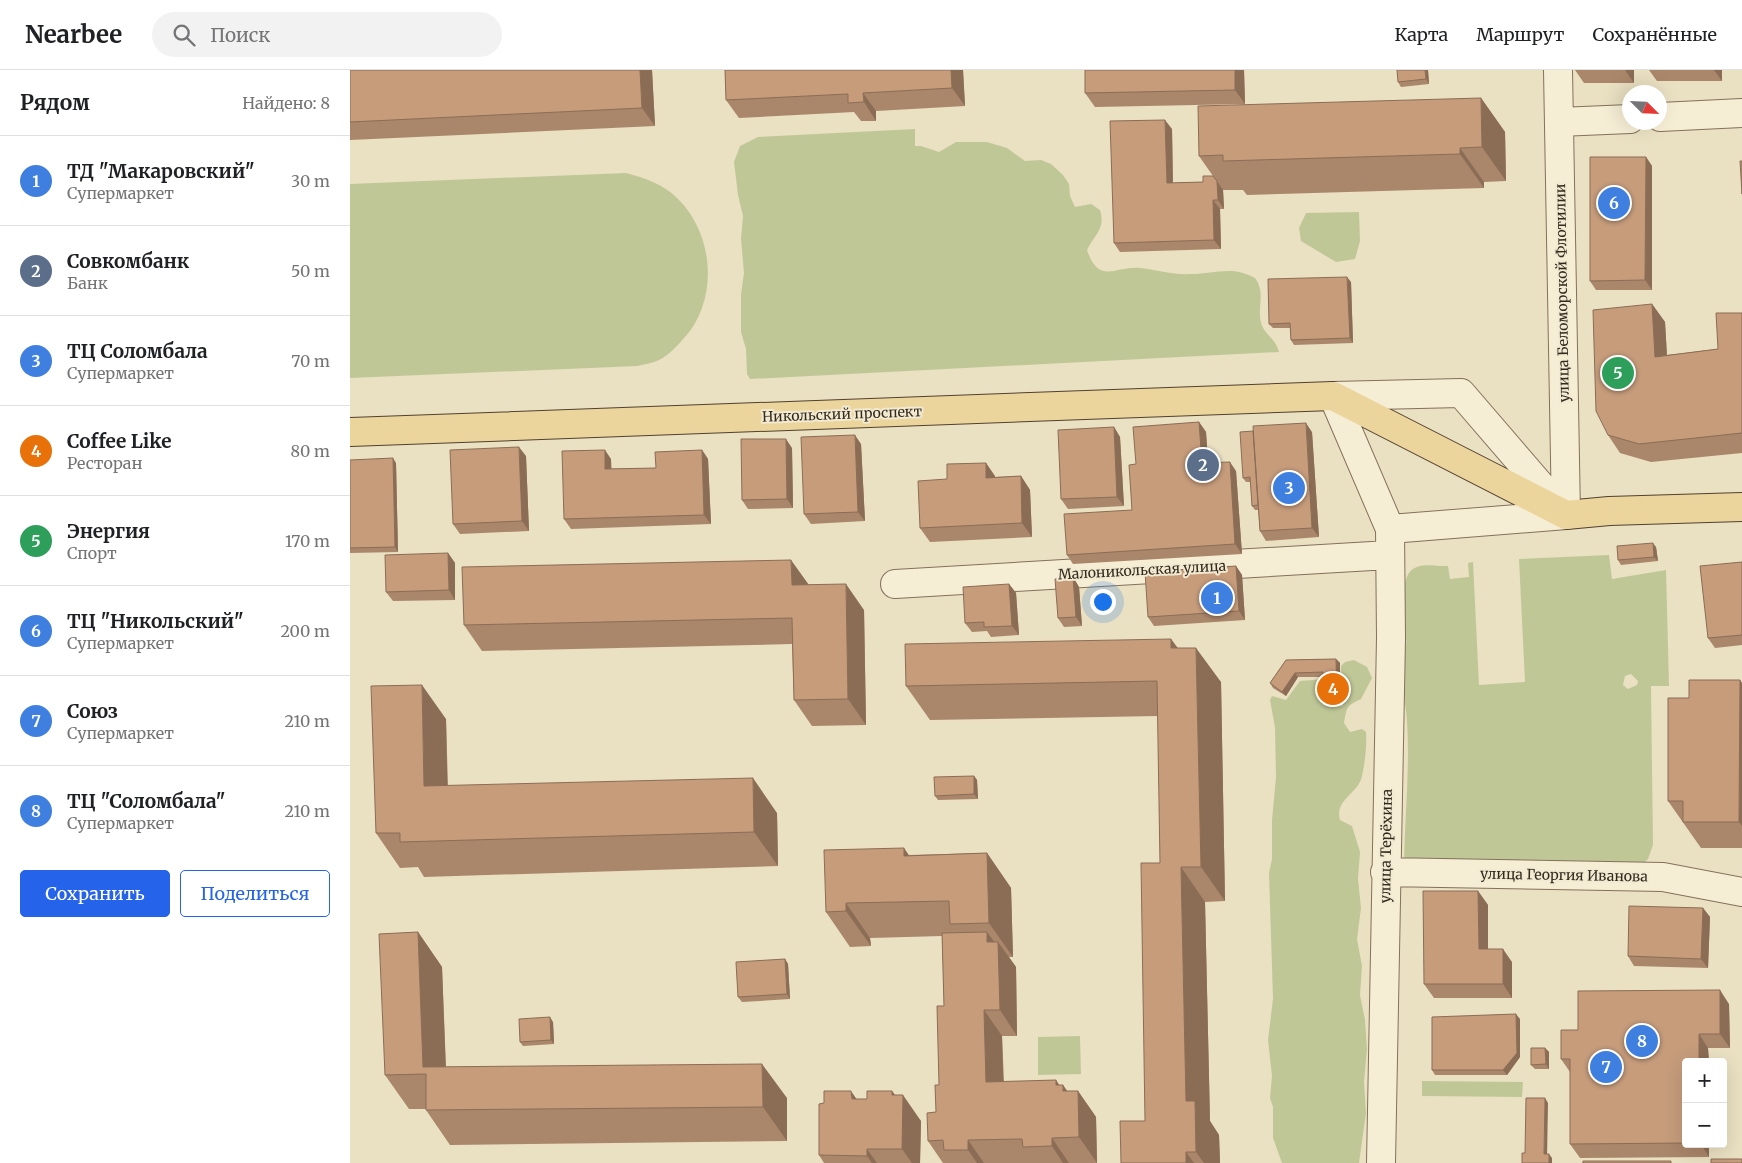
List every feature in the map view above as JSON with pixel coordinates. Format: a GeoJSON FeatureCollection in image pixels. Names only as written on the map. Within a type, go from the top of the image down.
{"type":"FeatureCollection","features":[{"type":"Feature","properties":{"kind":"main road"},"geometry":{"type":"LineString","coordinates":[[1333,396],[1566,515],[1609,511],[1742,507]]}},
{"type":"Feature","properties":{"kind":"main road","name":"Никольский проспект"},"geometry":{"type":"LineString","coordinates":[[350,432],[1333,396]]}},
{"type":"Feature","properties":{"kind":"street","name":"улица Беломорской Флотилии"},"geometry":{"type":"LineString","coordinates":[[1558,70],[1566,515]]}},
{"type":"Feature","properties":{"kind":"street"},"geometry":{"type":"LineString","coordinates":[[1667,117],[1742,113]]}},
{"type":"Feature","properties":{"kind":"street"},"geometry":{"type":"LineString","coordinates":[[1559,122],[1622,118]]}},
{"type":"Feature","properties":{"kind":"street"},"geometry":{"type":"LineString","coordinates":[[1390,542],[1333,396],[1461,393],[1566,515]]}},
{"type":"Feature","properties":{"kind":"street","name":"Малоникольская улица"},"geometry":{"type":"LineString","coordinates":[[895,584],[1390,542],[1566,515]]}},
{"type":"Feature","properties":{"kind":"street","name":"улица Терёхина"},"geometry":{"type":"LineString","coordinates":[[1381,1163],[1385,872],[1391,638],[1390,542]]}},
{"type":"Feature","properties":{"kind":"street","name":"улица Георгия Иванова"},"geometry":{"type":"LineString","coordinates":[[1385,872],[1664,877],[1742,892]]}},
{"type":"Feature","properties":{"kind":"green space"},"geometry":{"type":"Polygon","coordinates":[[[915,129],[915,146],[939,152],[956,142],[987,142],[1007,148],[1025,161],[1041,160],[1051,164],[1063,175],[1069,184],[1070,196],[1075,207],[1091,204],[1100,210],[1100,227],[1087,250],[1097,268],[1103,271],[1141,268],[1172,273],[1199,274],[1231,271],[1247,274],[1255,278],[1261,294],[1261,323],[1279,352],[750,379],[747,374],[746,349],[741,332],[741,294],[744,273],[741,239],[743,216],[734,162],[740,146],[758,137],[915,129]]]}},
{"type":"Feature","properties":{"kind":"green space"},"geometry":{"type":"Polygon","coordinates":[[[626,173],[653,182],[677,198],[689,212],[699,229],[705,247],[708,266],[707,286],[703,304],[696,322],[685,337],[666,355],[657,361],[637,366],[350,378],[350,184],[626,173]]]}},
{"type":"Feature","properties":{"kind":"green space"},"geometry":{"type":"Polygon","coordinates":[[[1359,212],[1360,241],[1355,259],[1336,262],[1301,241],[1299,228],[1306,213],[1359,212]]]}},
{"type":"Feature","properties":{"kind":"green space"},"geometry":{"type":"Polygon","coordinates":[[[1609,555],[1612,579],[1666,570],[1669,686],[1651,686],[1653,845],[1648,859],[1643,864],[1404,862],[1408,756],[1407,721],[1403,688],[1403,653],[1406,642],[1404,605],[1406,579],[1413,569],[1427,565],[1448,566],[1450,579],[1469,577],[1468,563],[1473,562],[1479,685],[1525,682],[1519,559],[1609,555]],[[1631,674],[1625,676],[1623,685],[1628,689],[1637,685],[1638,681],[1631,674]]]}},
{"type":"Feature","properties":{"kind":"green space"},"geometry":{"type":"Polygon","coordinates":[[[1354,660],[1367,667],[1372,678],[1361,699],[1352,703],[1346,713],[1344,723],[1350,732],[1362,729],[1366,732],[1366,748],[1360,782],[1340,807],[1339,813],[1340,820],[1352,826],[1360,852],[1358,879],[1361,908],[1357,939],[1362,966],[1360,995],[1365,1020],[1367,1049],[1364,1082],[1366,1113],[1359,1163],[1282,1163],[1273,1138],[1273,1107],[1270,1098],[1272,1076],[1268,1040],[1273,999],[1269,873],[1272,859],[1272,820],[1276,777],[1275,728],[1270,700],[1272,696],[1286,700],[1300,681],[1325,679],[1323,705],[1343,706],[1341,666],[1345,662],[1354,660]]]}},
{"type":"Feature","properties":{"kind":"green space"},"geometry":{"type":"Polygon","coordinates":[[[1080,1036],[1081,1074],[1038,1075],[1038,1037],[1080,1036]]]}},
{"type":"Feature","properties":{"kind":"green space"},"geometry":{"type":"Polygon","coordinates":[[[1422,1081],[1523,1082],[1522,1097],[1422,1096],[1422,1081]]]}},
{"type":"Feature","properties":{"kind":"building"},"geometry":{"type":"Polygon","coordinates":[[[350,70],[640,70],[642,108],[350,122],[350,70]]]}},
{"type":"Feature","properties":{"kind":"building"},"geometry":{"type":"Polygon","coordinates":[[[725,70],[951,70],[952,88],[863,93],[864,102],[848,103],[848,94],[726,100],[725,70]]]}},
{"type":"Feature","properties":{"kind":"building"},"geometry":{"type":"Polygon","coordinates":[[[1085,70],[1235,70],[1235,90],[1085,93],[1085,70]]]}},
{"type":"Feature","properties":{"kind":"building"},"geometry":{"type":"Polygon","coordinates":[[[1397,70],[1425,70],[1426,79],[1398,82],[1397,70]]]}},
{"type":"Feature","properties":{"kind":"building"},"geometry":{"type":"Polygon","coordinates":[[[1481,98],[1482,147],[1460,148],[1460,154],[1223,161],[1223,155],[1199,156],[1198,106],[1481,98]]]}},
{"type":"Feature","properties":{"kind":"building"},"geometry":{"type":"Polygon","coordinates":[[[1165,120],[1167,183],[1203,182],[1203,176],[1213,176],[1217,181],[1218,200],[1213,200],[1214,240],[1114,243],[1110,121],[1165,120]]]}},
{"type":"Feature","properties":{"kind":"building"},"geometry":{"type":"Polygon","coordinates":[[[1590,157],[1646,157],[1645,280],[1590,281],[1590,157]]]}},
{"type":"Feature","properties":{"kind":"building"},"geometry":{"type":"Polygon","coordinates":[[[1740,161],[1742,161],[1742,194],[1740,161]]]}},
{"type":"Feature","properties":{"kind":"building"},"geometry":{"type":"Polygon","coordinates":[[[1347,277],[1350,338],[1291,340],[1290,323],[1269,324],[1268,279],[1347,277]]]}},
{"type":"Feature","properties":{"kind":"building"},"geometry":{"type":"Polygon","coordinates":[[[1652,304],[1655,357],[1718,349],[1716,313],[1742,313],[1742,433],[1639,444],[1608,435],[1596,411],[1593,310],[1652,304]]]}},
{"type":"Feature","properties":{"kind":"building"},"geometry":{"type":"Polygon","coordinates":[[[1199,422],[1202,463],[1230,462],[1235,544],[1067,555],[1064,514],[1132,510],[1129,465],[1136,464],[1133,427],[1199,422]]]}},
{"type":"Feature","properties":{"kind":"building"},"geometry":{"type":"Polygon","coordinates":[[[1306,423],[1312,528],[1260,531],[1253,426],[1306,423]]]}},
{"type":"Feature","properties":{"kind":"building"},"geometry":{"type":"Polygon","coordinates":[[[1114,427],[1117,497],[1061,499],[1058,430],[1114,427]]]}},
{"type":"Feature","properties":{"kind":"building"},"geometry":{"type":"Polygon","coordinates":[[[1253,431],[1258,505],[1252,506],[1250,477],[1243,478],[1240,432],[1253,431]]]}},
{"type":"Feature","properties":{"kind":"building"},"geometry":{"type":"Polygon","coordinates":[[[855,435],[858,512],[804,514],[801,437],[855,435]]]}},
{"type":"Feature","properties":{"kind":"building"},"geometry":{"type":"Polygon","coordinates":[[[741,439],[786,439],[787,499],[742,500],[741,439]]]}},
{"type":"Feature","properties":{"kind":"building"},"geometry":{"type":"Polygon","coordinates":[[[519,447],[522,521],[453,524],[450,450],[519,447]]]}},
{"type":"Feature","properties":{"kind":"building"},"geometry":{"type":"Polygon","coordinates":[[[605,450],[605,469],[656,468],[655,452],[702,450],[704,515],[564,519],[562,451],[605,450]]]}},
{"type":"Feature","properties":{"kind":"building"},"geometry":{"type":"Polygon","coordinates":[[[393,458],[395,547],[350,548],[350,460],[393,458]]]}},
{"type":"Feature","properties":{"kind":"building"},"geometry":{"type":"Polygon","coordinates":[[[986,463],[986,478],[1021,476],[1022,523],[920,528],[918,481],[947,479],[947,464],[986,463]]]}},
{"type":"Feature","properties":{"kind":"building"},"geometry":{"type":"Polygon","coordinates":[[[1653,543],[1654,557],[1618,560],[1617,546],[1653,543]]]}},
{"type":"Feature","properties":{"kind":"building"},"geometry":{"type":"Polygon","coordinates":[[[448,553],[449,590],[386,592],[385,555],[448,553]]]}},
{"type":"Feature","properties":{"kind":"building"},"geometry":{"type":"Polygon","coordinates":[[[791,560],[792,585],[846,584],[848,699],[794,700],[792,618],[464,625],[462,567],[791,560]]]}},
{"type":"Feature","properties":{"kind":"building"},"geometry":{"type":"Polygon","coordinates":[[[1742,562],[1742,635],[1708,638],[1700,566],[1742,562]]]}},
{"type":"Feature","properties":{"kind":"building"},"geometry":{"type":"Polygon","coordinates":[[[1236,566],[1239,611],[1148,617],[1145,572],[1236,566]]]}},
{"type":"Feature","properties":{"kind":"building"},"geometry":{"type":"Polygon","coordinates":[[[1073,577],[1076,617],[1058,618],[1055,579],[1073,577]]]}},
{"type":"Feature","properties":{"kind":"building"},"geometry":{"type":"Polygon","coordinates":[[[1009,584],[1012,626],[984,627],[984,622],[965,623],[963,587],[1009,584]]]}},
{"type":"Feature","properties":{"kind":"building"},"geometry":{"type":"Polygon","coordinates":[[[1171,639],[1171,648],[1196,648],[1201,867],[1181,867],[1186,1101],[1195,1101],[1196,1152],[1186,1152],[1186,1163],[1121,1163],[1120,1121],[1145,1121],[1141,863],[1160,863],[1157,681],[906,686],[905,644],[1171,639]]]}},
{"type":"Feature","properties":{"kind":"building"},"geometry":{"type":"Polygon","coordinates":[[[1336,659],[1337,698],[1324,698],[1323,672],[1295,673],[1282,692],[1270,683],[1286,660],[1336,659]]]}},
{"type":"Feature","properties":{"kind":"building"},"geometry":{"type":"Polygon","coordinates":[[[1689,680],[1740,680],[1739,822],[1683,822],[1683,801],[1668,801],[1668,698],[1689,698],[1689,680]]]}},
{"type":"Feature","properties":{"kind":"building"},"geometry":{"type":"Polygon","coordinates":[[[422,685],[424,786],[753,778],[754,832],[400,842],[400,833],[376,833],[371,686],[422,685]]]}},
{"type":"Feature","properties":{"kind":"building"},"geometry":{"type":"Polygon","coordinates":[[[974,776],[974,794],[935,796],[934,777],[974,776]]]}},
{"type":"Feature","properties":{"kind":"building"},"geometry":{"type":"Polygon","coordinates":[[[904,848],[904,856],[987,853],[989,923],[950,924],[949,901],[846,903],[846,911],[826,912],[824,850],[904,848]]]}},
{"type":"Feature","properties":{"kind":"building"},"geometry":{"type":"Polygon","coordinates":[[[1423,891],[1478,891],[1479,949],[1503,949],[1503,984],[1424,984],[1423,891]]]}},
{"type":"Feature","properties":{"kind":"building"},"geometry":{"type":"Polygon","coordinates":[[[1629,906],[1703,908],[1701,959],[1628,956],[1629,906]]]}},
{"type":"Feature","properties":{"kind":"building"},"geometry":{"type":"Polygon","coordinates":[[[418,932],[423,1067],[762,1064],[763,1107],[426,1110],[426,1074],[385,1075],[379,934],[418,932]]]}},
{"type":"Feature","properties":{"kind":"building"},"geometry":{"type":"Polygon","coordinates":[[[987,932],[987,942],[998,942],[1000,1010],[984,1010],[986,1082],[1056,1080],[1056,1085],[1063,1085],[1063,1091],[1078,1091],[1079,1137],[1052,1138],[1052,1146],[1023,1147],[1022,1139],[968,1140],[968,1150],[944,1150],[943,1140],[928,1141],[927,1113],[936,1112],[935,1085],[939,1085],[937,1006],[944,1006],[942,933],[987,932]]]}},
{"type":"Feature","properties":{"kind":"building"},"geometry":{"type":"Polygon","coordinates":[[[785,959],[787,994],[738,997],[736,962],[785,959]]]}},
{"type":"Feature","properties":{"kind":"building"},"geometry":{"type":"Polygon","coordinates":[[[1720,990],[1720,1034],[1699,1034],[1699,1058],[1682,1058],[1682,1143],[1570,1144],[1570,1059],[1561,1059],[1561,1030],[1578,1030],[1578,991],[1720,990]]]}},
{"type":"Feature","properties":{"kind":"building"},"geometry":{"type":"Polygon","coordinates":[[[1516,1014],[1517,1053],[1503,1070],[1432,1070],[1432,1017],[1516,1014]]]}},
{"type":"Feature","properties":{"kind":"building"},"geometry":{"type":"Polygon","coordinates":[[[550,1017],[551,1040],[520,1042],[519,1019],[550,1017]]]}},
{"type":"Feature","properties":{"kind":"building"},"geometry":{"type":"Polygon","coordinates":[[[1531,1048],[1545,1048],[1546,1064],[1531,1065],[1531,1048]]]}},
{"type":"Feature","properties":{"kind":"building"},"geometry":{"type":"Polygon","coordinates":[[[824,1091],[851,1091],[852,1099],[867,1099],[867,1091],[892,1091],[892,1095],[903,1095],[902,1149],[867,1149],[867,1156],[819,1155],[819,1104],[824,1103],[824,1091]]]}},
{"type":"Feature","properties":{"kind":"building"},"geometry":{"type":"Polygon","coordinates":[[[1526,1098],[1545,1098],[1544,1154],[1549,1154],[1549,1163],[1522,1163],[1522,1153],[1525,1153],[1526,1098]]]}},
{"type":"Feature","properties":{"kind":"building"},"geometry":{"type":"Polygon","coordinates":[[[1711,1159],[1742,1159],[1742,1163],[1711,1163],[1711,1159]]]}},
{"type":"Feature","properties":{"kind":"building"},"geometry":{"type":"Polygon","coordinates":[[[1583,1161],[1671,1161],[1671,1163],[1583,1163],[1583,1161]]]}},
{"type":"Feature","properties":{"kind":"place","name":"ТЦ \"Никольский\""},"geometry":{"type":"Point","coordinates":[1614,203]}},
{"type":"Feature","properties":{"kind":"place","name":"Энергия"},"geometry":{"type":"Point","coordinates":[1618,373]}},
{"type":"Feature","properties":{"kind":"place","name":"Совкомбанк"},"geometry":{"type":"Point","coordinates":[1203,465]}},
{"type":"Feature","properties":{"kind":"place","name":"ТЦ Соломбала"},"geometry":{"type":"Point","coordinates":[1289,488]}},
{"type":"Feature","properties":{"kind":"place","name":"ТД \"Макаровский\""},"geometry":{"type":"Point","coordinates":[1217,598]}},
{"type":"Feature","properties":{"kind":"place","name":"Coffee Like"},"geometry":{"type":"Point","coordinates":[1333,689]}},
{"type":"Feature","properties":{"kind":"place","name":"ТЦ \"Соломбала\""},"geometry":{"type":"Point","coordinates":[1642,1041]}},
{"type":"Feature","properties":{"kind":"place","name":"Союз"},"geometry":{"type":"Point","coordinates":[1606,1067]}}]}
